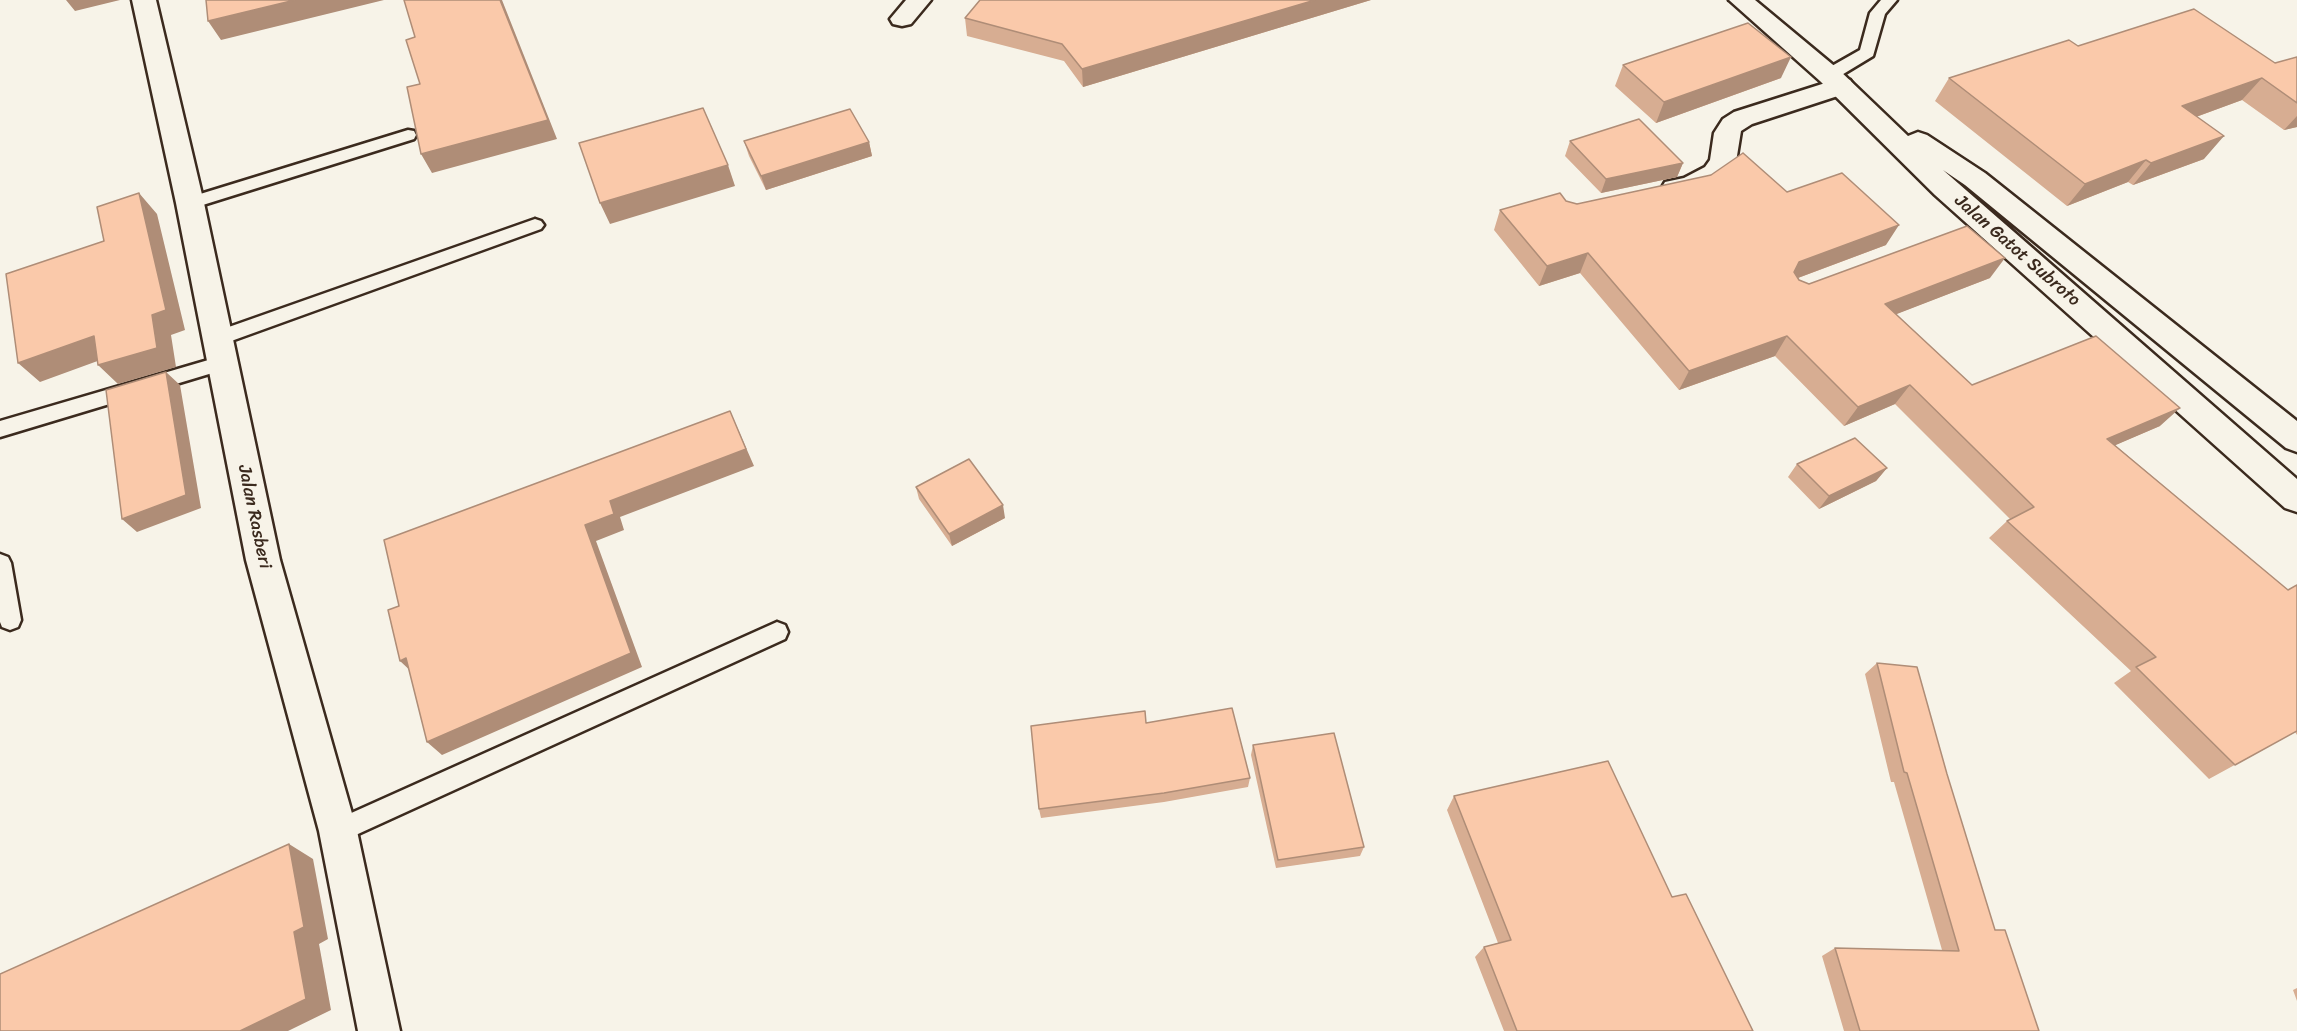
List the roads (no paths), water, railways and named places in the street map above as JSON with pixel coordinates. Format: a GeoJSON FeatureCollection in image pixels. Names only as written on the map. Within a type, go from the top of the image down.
{"type":"FeatureCollection","features":[{"type":"Feature","properties":{"kind":"street","name":"Jalan Rasberi"},"geometry":{"type":"LineString","coordinates":[[144,0],[190,203],[262,560],[338,831],[379,1031]]}},
{"type":"Feature","properties":{"kind":"street"},"geometry":{"type":"LineString","coordinates":[[902,19],[919,0]]}},
{"type":"Feature","properties":{"kind":"street","name":"Jalan Gatot Subroto"},"geometry":{"type":"LineString","coordinates":[[1741,0],[1841,86],[1945,188],[2297,499]]}},
{"type":"Feature","properties":{"kind":"street"},"geometry":{"type":"LineString","coordinates":[[1647,195],[1691,186],[1714,173],[1723,162],[1727,133],[1732,125],[1743,118],[1841,86],[1975,179],[2297,439]]}},
{"type":"Feature","properties":{"kind":"street"},"geometry":{"type":"LineString","coordinates":[[1951,233],[1984,221]]}},
{"type":"Feature","properties":{"kind":"lane"},"geometry":{"type":"LineString","coordinates":[[1841,86],[1867,53],[1878,13],[1889,0]]}},
{"type":"Feature","properties":{"kind":"lane"},"geometry":{"type":"LineString","coordinates":[[190,203],[408,135]]}},
{"type":"Feature","properties":{"kind":"lane"},"geometry":{"type":"LineString","coordinates":[[0,429],[219,351],[535,225]]}},
{"type":"Feature","properties":{"kind":"lane"},"geometry":{"type":"LineString","coordinates":[[0,563],[10,620]]}},
{"type":"Feature","properties":{"kind":"lane"},"geometry":{"type":"LineString","coordinates":[[338,831],[777,632]]}}]}
